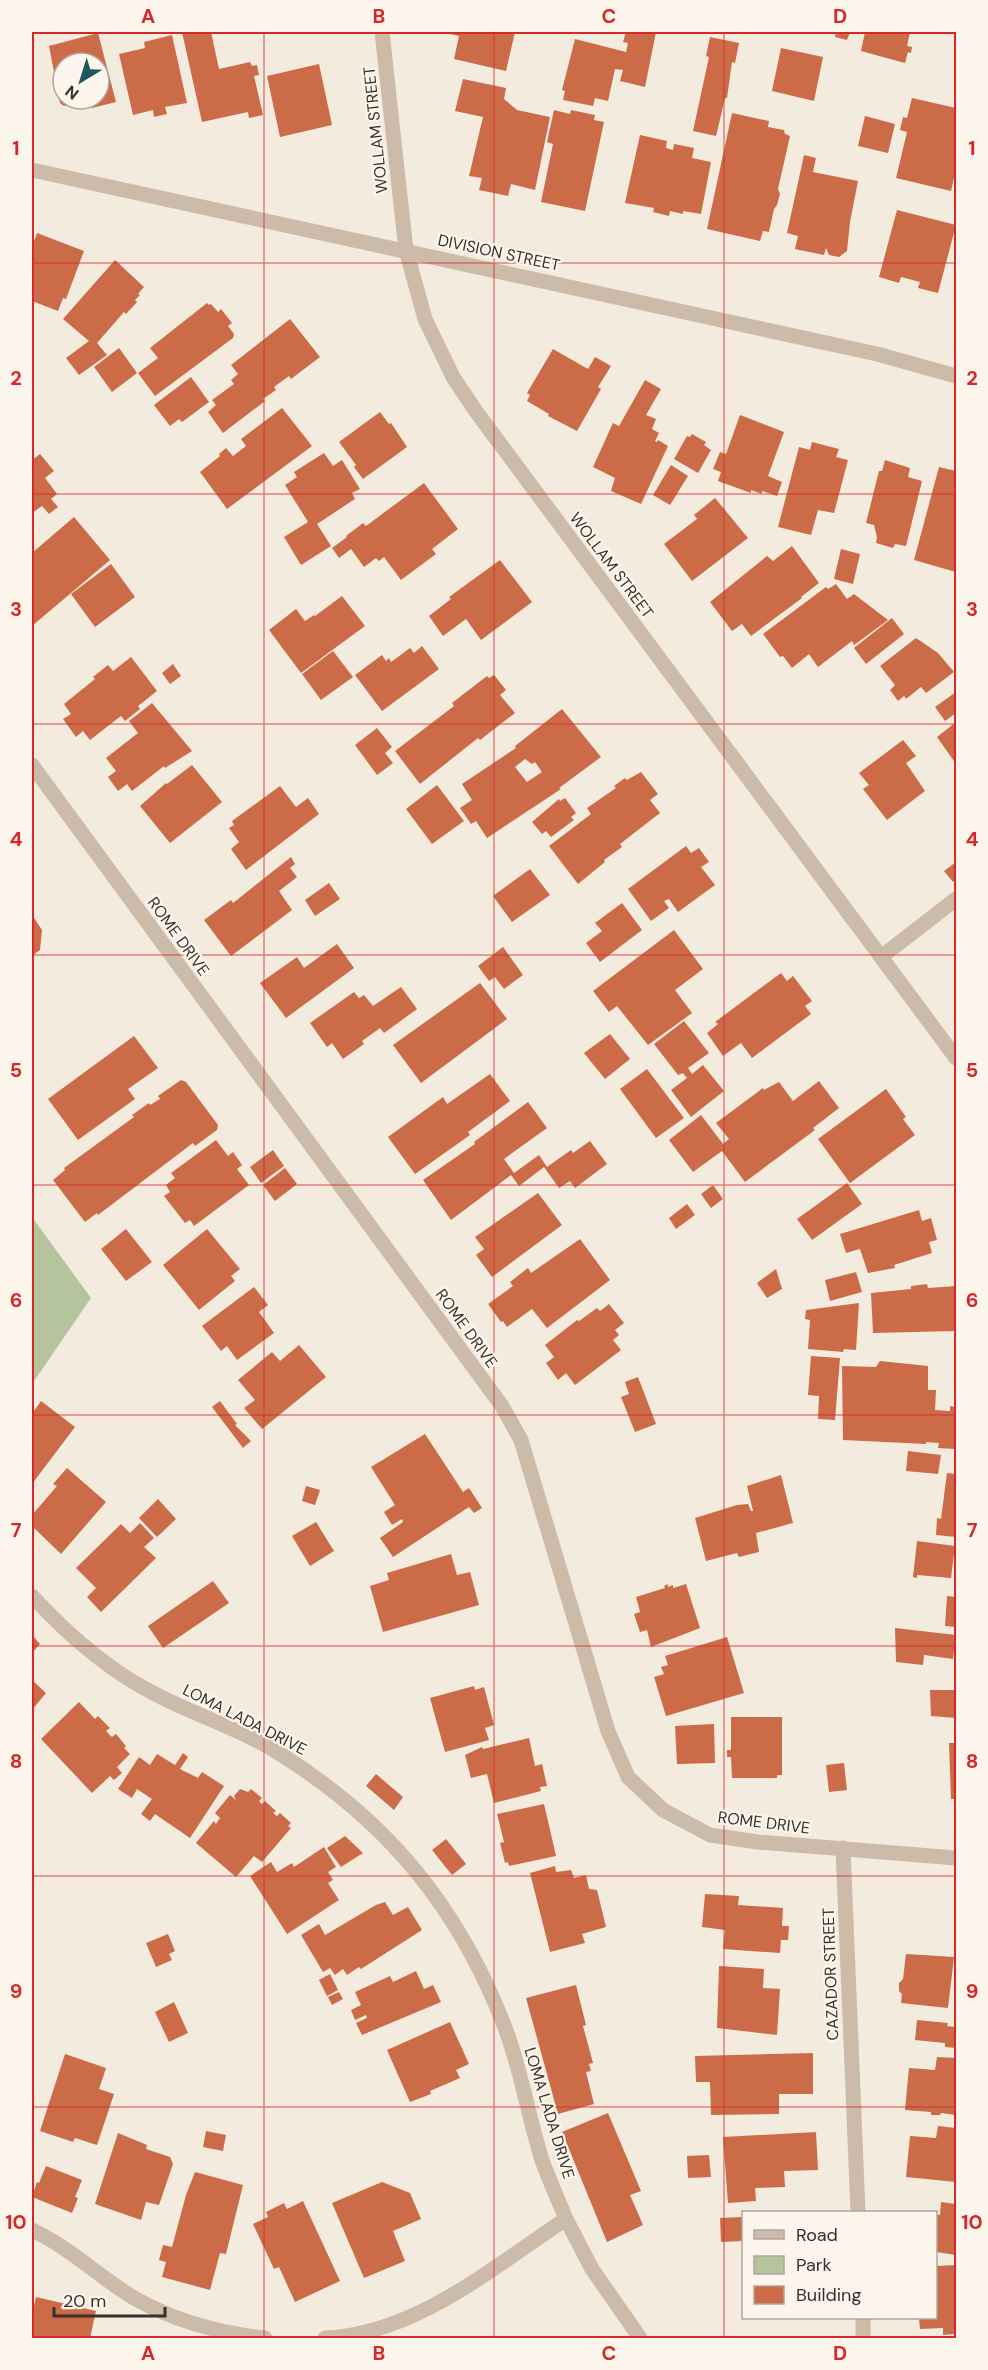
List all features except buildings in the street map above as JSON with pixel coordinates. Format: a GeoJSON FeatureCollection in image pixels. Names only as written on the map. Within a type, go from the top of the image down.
{"type":"FeatureCollection","features":[{"type":"Feature","properties":{"kind":"street","name":"WOLLAM STREET"},"geometry":{"type":"LineString","coordinates":[[382,32],[406,250],[425,319],[453,377],[482,420],[957,1058]]}},
{"type":"Feature","properties":{"kind":"street","name":"DIVISION STREET"},"geometry":{"type":"LineString","coordinates":[[32,170],[877,354],[957,376]]}},
{"type":"Feature","properties":{"kind":"street","name":"ROME DRIVE"},"geometry":{"type":"LineString","coordinates":[[32,765],[507,1415],[521,1440],[534,1478],[608,1731],[628,1777],[663,1810],[710,1835],[758,1842],[843,1848]]}},
{"type":"Feature","properties":{"kind":"street"},"geometry":{"type":"LineString","coordinates":[[881,957],[957,899]]}},
{"type":"Feature","properties":{"kind":"street","name":"LOMA LADA DRIVE"},"geometry":{"type":"LineString","coordinates":[[32,1596],[56,1621],[107,1665],[158,1695],[227,1726],[283,1755],[335,1790],[388,1838],[434,1893],[473,1953],[505,2027],[542,2161],[566,2219]]}},
{"type":"Feature","properties":{"kind":"street"},"geometry":{"type":"LineString","coordinates":[[843,1848],[957,1858]]}},
{"type":"Feature","properties":{"kind":"street","name":"CAZADOR STREET"},"geometry":{"type":"LineString","coordinates":[[843,1848],[858,2211]]}},
{"type":"Feature","properties":{"kind":"street"},"geometry":{"type":"LineString","coordinates":[[325,2338],[388,2325],[442,2302],[566,2219],[592,2269],[640,2338]]}},
{"type":"Feature","properties":{"kind":"street"},"geometry":{"type":"LineString","coordinates":[[32,2230],[54,2240],[134,2298],[188,2323],[229,2334],[264,2338]]}},
{"type":"Feature","properties":{"kind":"street"},"geometry":{"type":"LineString","coordinates":[[862,2319],[863,2338]]}},
{"type":"Feature","properties":{"kind":"green space"},"geometry":{"type":"Polygon","coordinates":[[[32,1217],[91,1298],[32,1384],[32,1217]]]}}]}
